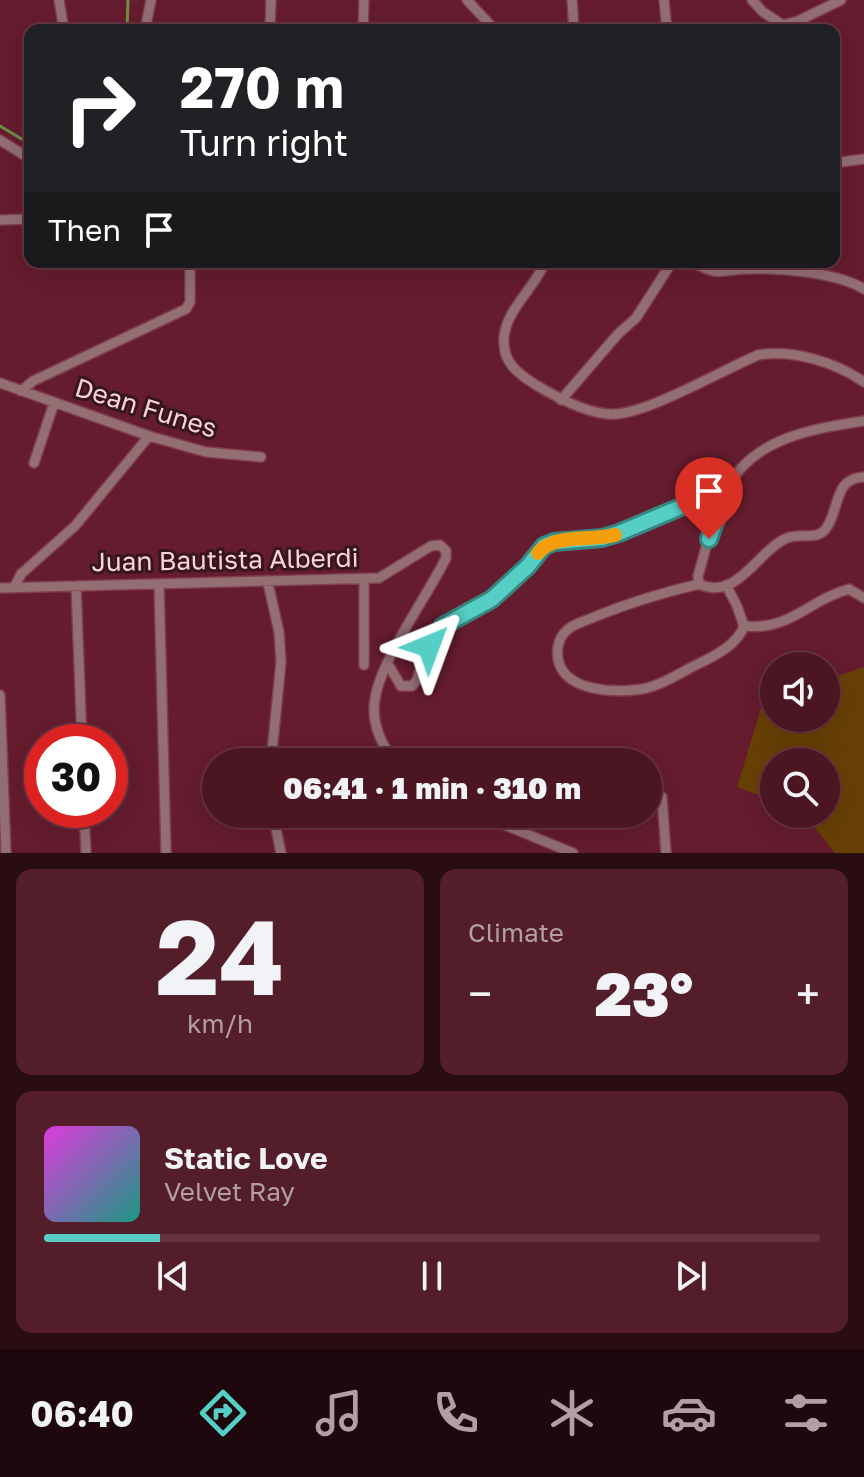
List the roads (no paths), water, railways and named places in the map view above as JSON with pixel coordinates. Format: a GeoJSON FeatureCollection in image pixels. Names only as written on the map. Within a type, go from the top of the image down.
{"type":"FeatureCollection","features":[{"type":"Feature","properties":{"kind":"street"},"geometry":{"type":"LineString","coordinates":[[59,0],[63,24]]}},
{"type":"Feature","properties":{"kind":"street"},"geometry":{"type":"LineString","coordinates":[[146,24],[151,0]]}},
{"type":"Feature","properties":{"kind":"street"},"geometry":{"type":"LineString","coordinates":[[270,24],[271,0],[278,0]]}},
{"type":"Feature","properties":{"kind":"street"},"geometry":{"type":"LineString","coordinates":[[363,24],[364,0]]}},
{"type":"Feature","properties":{"kind":"street"},"geometry":{"type":"LineString","coordinates":[[467,0],[489,24]]}},
{"type":"Feature","properties":{"kind":"street"},"geometry":{"type":"LineString","coordinates":[[572,0],[574,24]]}},
{"type":"Feature","properties":{"kind":"street"},"geometry":{"type":"LineString","coordinates":[[664,0],[666,24]]}},
{"type":"Feature","properties":{"kind":"street"},"geometry":{"type":"LineString","coordinates":[[752,0],[781,24]]}},
{"type":"Feature","properties":{"kind":"street"},"geometry":{"type":"LineString","coordinates":[[787,24],[841,0]]}},
{"type":"Feature","properties":{"kind":"street"},"geometry":{"type":"LineString","coordinates":[[0,140],[24,155]]}},
{"type":"Feature","properties":{"kind":"street"},"geometry":{"type":"LineString","coordinates":[[840,162],[864,159]]}},
{"type":"Feature","properties":{"kind":"street"},"geometry":{"type":"LineString","coordinates":[[0,220],[24,219]]}},
{"type":"Feature","properties":{"kind":"street","name":"Dean Funes"},"geometry":{"type":"LineString","coordinates":[[21,391],[33,381],[186,309],[190,302],[190,268]]}},
{"type":"Feature","properties":{"kind":"street"},"geometry":{"type":"LineString","coordinates":[[541,268],[505,333],[505,355],[520,375],[561,400],[616,414],[645,406],[758,355],[773,352],[791,352],[851,373],[864,382]]}},
{"type":"Feature","properties":{"kind":"street"},"geometry":{"type":"LineString","coordinates":[[561,400],[636,318],[668,268]]}},
{"type":"Feature","properties":{"kind":"street"},"geometry":{"type":"LineString","coordinates":[[702,268],[717,273],[744,269],[775,270],[830,277],[864,289]]}},
{"type":"Feature","properties":{"kind":"street","name":"Dean Funes"},"geometry":{"type":"LineString","coordinates":[[0,383],[149,436],[206,452],[261,457]]}},
{"type":"Feature","properties":{"kind":"street"},"geometry":{"type":"LineString","coordinates":[[34,463],[54,403]]}},
{"type":"Feature","properties":{"kind":"street"},"geometry":{"type":"LineString","coordinates":[[699,584],[698,576],[728,487],[749,458],[761,450],[820,428],[864,421]]}},
{"type":"Feature","properties":{"kind":"street"},"geometry":{"type":"LineString","coordinates":[[14,588],[21,574],[75,526],[149,436]]}},
{"type":"Feature","properties":{"kind":"street"},"geometry":{"type":"LineString","coordinates":[[726,585],[744,626],[740,636],[711,658],[645,689],[596,688],[564,675],[558,661],[557,647],[571,627],[636,600],[699,584],[710,589],[726,585],[746,574],[783,540],[792,536],[818,536],[826,529],[844,484],[850,478],[864,477]]}},
{"type":"Feature","properties":{"kind":"street"},"geometry":{"type":"LineString","coordinates":[[388,664],[401,686],[412,686],[417,680],[425,652],[443,626],[492,599],[528,566],[544,546],[619,533],[728,487]]}},
{"type":"Feature","properties":{"kind":"street","name":"Juan Bautista Alberdi"},"geometry":{"type":"LineString","coordinates":[[0,588],[364,579],[389,574],[431,546],[440,545],[446,551],[446,558],[388,664],[374,701],[380,740],[386,748]]}},
{"type":"Feature","properties":{"kind":"street"},"geometry":{"type":"LineString","coordinates":[[364,579],[364,665]]}},
{"type":"Feature","properties":{"kind":"street"},"geometry":{"type":"LineString","coordinates":[[268,583],[279,632],[281,662],[272,748]]}},
{"type":"Feature","properties":{"kind":"street"},"geometry":{"type":"LineString","coordinates":[[159,584],[166,853]]}},
{"type":"Feature","properties":{"kind":"street"},"geometry":{"type":"LineString","coordinates":[[76,586],[81,724]]}},
{"type":"Feature","properties":{"kind":"street"},"geometry":{"type":"LineString","coordinates":[[744,626],[764,628],[790,619],[837,592],[849,589],[864,598]]}},
{"type":"Feature","properties":{"kind":"street"},"geometry":{"type":"LineString","coordinates":[[0,695],[6,853]]}},
{"type":"Feature","properties":{"kind":"street"},"geometry":{"type":"LineString","coordinates":[[662,797],[666,853]]}},
{"type":"Feature","properties":{"kind":"street"},"geometry":{"type":"LineString","coordinates":[[85,828],[86,851]]}},
{"type":"Feature","properties":{"kind":"street"},"geometry":{"type":"LineString","coordinates":[[276,828],[281,853]]}},
{"type":"Feature","properties":{"kind":"street"},"geometry":{"type":"LineString","coordinates":[[512,828],[573,853]]}},
{"type":"Feature","properties":{"kind":"waterway"},"geometry":{"type":"LineString","coordinates":[[127,24],[128,0]]}},
{"type":"Feature","properties":{"kind":"waterway"},"geometry":{"type":"LineString","coordinates":[[0,126],[24,140]]}}]}
